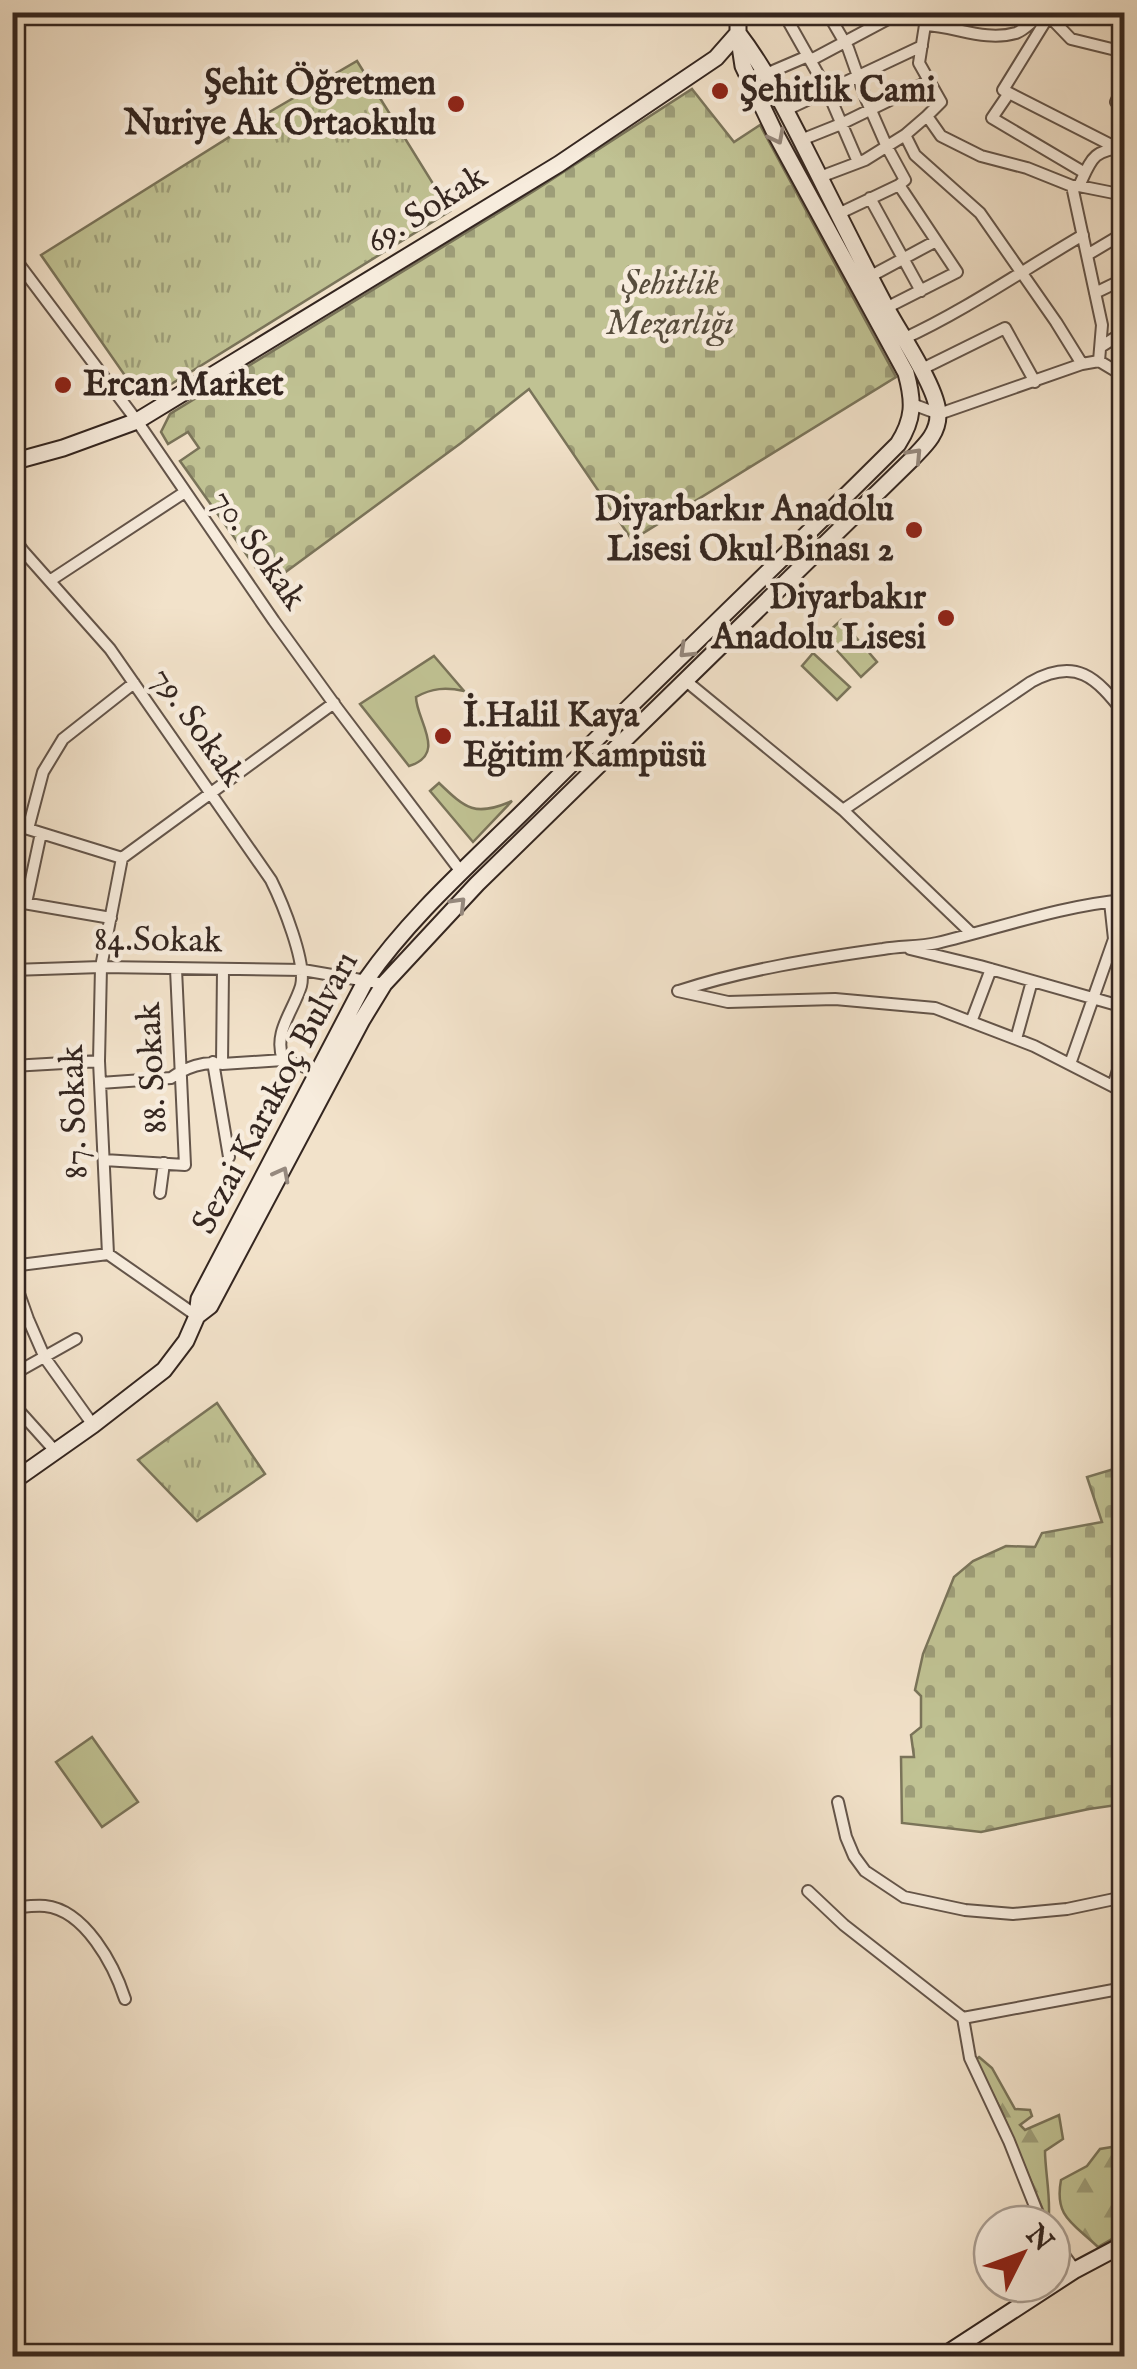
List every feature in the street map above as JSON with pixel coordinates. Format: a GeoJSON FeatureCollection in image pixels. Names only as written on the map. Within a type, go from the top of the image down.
{"type":"FeatureCollection","features":[{"type":"Feature","properties":{"kind":"street"},"geometry":{"type":"LineString","coordinates":[[738,12],[743,66],[774,131],[906,374],[912,404],[939,414],[1100,361],[1124,376]]}},
{"type":"Feature","properties":{"kind":"street"},"geometry":{"type":"LineString","coordinates":[[783,12],[810,58],[858,162]]}},
{"type":"Feature","properties":{"kind":"street"},"geometry":{"type":"LineString","coordinates":[[827,12],[845,44],[886,146],[906,180],[838,214]]}},
{"type":"Feature","properties":{"kind":"street"},"geometry":{"type":"LineString","coordinates":[[766,74],[845,44],[901,12]]}},
{"type":"Feature","properties":{"kind":"street"},"geometry":{"type":"LineString","coordinates":[[820,177],[858,162],[905,135],[941,102],[919,62],[924,12]]}},
{"type":"Feature","properties":{"kind":"street"},"geometry":{"type":"LineString","coordinates":[[925,26],[948,26],[971,35],[1018,33],[1045,14]]}},
{"type":"Feature","properties":{"kind":"street"},"geometry":{"type":"LineString","coordinates":[[1045,14],[1070,39],[1124,52]]}},
{"type":"Feature","properties":{"kind":"street"},"geometry":{"type":"LineString","coordinates":[[1045,14],[1002,90],[1120,147]]}},
{"type":"Feature","properties":{"kind":"street"},"geometry":{"type":"LineString","coordinates":[[12,1482],[164,1370],[186,1341],[196,1316],[210,1306],[384,984],[478,884],[935,434],[939,414],[936,401],[786,110],[738,33]]}},
{"type":"Feature","properties":{"kind":"street","name":"69. Sokak"},"geometry":{"type":"LineString","coordinates":[[12,462],[136,422],[559,164],[716,58],[738,33]]}},
{"type":"Feature","properties":{"kind":"street"},"geometry":{"type":"LineString","coordinates":[[786,110],[922,46]]}},
{"type":"Feature","properties":{"kind":"street"},"geometry":{"type":"LineString","coordinates":[[801,140],[929,81]]}},
{"type":"Feature","properties":{"kind":"street"},"geometry":{"type":"LineString","coordinates":[[1124,85],[1116,102],[1124,107]]}},
{"type":"Feature","properties":{"kind":"street"},"geometry":{"type":"LineString","coordinates":[[1009,92],[992,118],[1085,173]]}},
{"type":"Feature","properties":{"kind":"street"},"geometry":{"type":"LineString","coordinates":[[927,116],[941,136],[980,156],[1076,186],[1124,196]]}},
{"type":"Feature","properties":{"kind":"street"},"geometry":{"type":"LineString","coordinates":[[905,135],[915,155],[980,213],[1082,364]]}},
{"type":"Feature","properties":{"kind":"street"},"geometry":{"type":"LineString","coordinates":[[1100,361],[1102,324],[1076,186],[1104,149],[1120,147]]}},
{"type":"Feature","properties":{"kind":"street"},"geometry":{"type":"LineString","coordinates":[[886,308],[956,272],[899,185]]}},
{"type":"Feature","properties":{"kind":"street"},"geometry":{"type":"LineString","coordinates":[[870,198],[920,291]]}},
{"type":"Feature","properties":{"kind":"street"},"geometry":{"type":"LineString","coordinates":[[1087,255],[1124,234]]}},
{"type":"Feature","properties":{"kind":"street"},"geometry":{"type":"LineString","coordinates":[[903,340],[945,320],[1083,235]]}},
{"type":"Feature","properties":{"kind":"street"},"geometry":{"type":"LineString","coordinates":[[871,276],[936,241]]}},
{"type":"Feature","properties":{"kind":"street","name":"70. Sokak"},"geometry":{"type":"LineString","coordinates":[[12,255],[136,422],[274,622],[462,874]]}},
{"type":"Feature","properties":{"kind":"street"},"geometry":{"type":"LineString","coordinates":[[1095,294],[1124,280]]}},
{"type":"Feature","properties":{"kind":"street"},"geometry":{"type":"LineString","coordinates":[[920,370],[1006,328],[1034,382]]}},
{"type":"Feature","properties":{"kind":"street"},"geometry":{"type":"LineString","coordinates":[[1102,346],[1124,332]]}},
{"type":"Feature","properties":{"kind":"street","name":"Sezai Karakoç Bulvarı"},"geometry":{"type":"LineString","coordinates":[[196,1316],[200,1299],[366,980],[414,922],[634,700],[898,444],[910,426],[912,404]]}},
{"type":"Feature","properties":{"kind":"street"},"geometry":{"type":"LineString","coordinates":[[51,580],[184,492]]}},
{"type":"Feature","properties":{"kind":"street","name":"79. Sokak"},"geometry":{"type":"LineString","coordinates":[[12,536],[110,649],[277,891],[302,970]]}},
{"type":"Feature","properties":{"kind":"street"},"geometry":{"type":"LineString","coordinates":[[12,561],[23,551]]}},
{"type":"Feature","properties":{"kind":"street"},"geometry":{"type":"LineString","coordinates":[[843,810],[1049,672],[1066,669],[1085,674],[1124,713]]}},
{"type":"Feature","properties":{"kind":"street"},"geometry":{"type":"LineString","coordinates":[[686,681],[843,810],[971,933]]}},
{"type":"Feature","properties":{"kind":"street"},"geometry":{"type":"LineString","coordinates":[[12,843],[43,772],[63,740],[134,684]]}},
{"type":"Feature","properties":{"kind":"street"},"geometry":{"type":"LineString","coordinates":[[19,826],[122,858],[334,703]]}},
{"type":"Feature","properties":{"kind":"street"},"geometry":{"type":"LineString","coordinates":[[26,903],[42,834]]}},
{"type":"Feature","properties":{"kind":"street","name":"87. Sokak"},"geometry":{"type":"LineString","coordinates":[[108,1254],[99,1061],[101,968],[122,858]]}},
{"type":"Feature","properties":{"kind":"street"},"geometry":{"type":"LineString","coordinates":[[1124,900],[1047,912],[933,944],[784,966],[678,991],[728,1002],[835,999],[934,1008],[1016,1039],[1124,1092]]}},
{"type":"Feature","properties":{"kind":"street"},"geometry":{"type":"LineString","coordinates":[[12,901],[111,918]]}},
{"type":"Feature","properties":{"kind":"street"},"geometry":{"type":"LineString","coordinates":[[1070,1064],[1114,939],[1110,902]]}},
{"type":"Feature","properties":{"kind":"street"},"geometry":{"type":"LineString","coordinates":[[900,947],[1124,1007]]}},
{"type":"Feature","properties":{"kind":"street","name":"88. Sokak"},"geometry":{"type":"LineString","coordinates":[[164,1163],[185,1165],[176,969]]}},
{"type":"Feature","properties":{"kind":"street"},"geometry":{"type":"LineString","coordinates":[[972,1022],[991,969]]}},
{"type":"Feature","properties":{"kind":"street","name":"84.Sokak"},"geometry":{"type":"LineString","coordinates":[[12,970],[302,970],[384,984]]}},
{"type":"Feature","properties":{"kind":"street"},"geometry":{"type":"LineString","coordinates":[[223,970],[218,1063],[229,1157]]}},
{"type":"Feature","properties":{"kind":"street"},"geometry":{"type":"LineString","coordinates":[[283,1060],[280,1034],[302,984],[302,970]]}},
{"type":"Feature","properties":{"kind":"street"},"geometry":{"type":"LineString","coordinates":[[1016,1039],[1032,981]]}},
{"type":"Feature","properties":{"kind":"street"},"geometry":{"type":"LineString","coordinates":[[1113,1086],[1124,1051]]}},
{"type":"Feature","properties":{"kind":"street"},"geometry":{"type":"LineString","coordinates":[[100,1083],[172,1078],[180,1071],[218,1063],[283,1060],[318,1071]]}},
{"type":"Feature","properties":{"kind":"street"},"geometry":{"type":"LineString","coordinates":[[12,1066],[99,1061]]}},
{"type":"Feature","properties":{"kind":"street"},"geometry":{"type":"LineString","coordinates":[[104,1160],[164,1163],[160,1193]]}},
{"type":"Feature","properties":{"kind":"street"},"geometry":{"type":"LineString","coordinates":[[93,1425],[46,1358],[28,1320],[12,1270],[108,1254],[196,1316]]}},
{"type":"Feature","properties":{"kind":"street"},"geometry":{"type":"LineString","coordinates":[[12,1375],[76,1340]]}},
{"type":"Feature","properties":{"kind":"street"},"geometry":{"type":"LineString","coordinates":[[12,1403],[56,1452]]}},
{"type":"Feature","properties":{"kind":"street"},"geometry":{"type":"LineString","coordinates":[[838,1802],[854,1856],[865,1871],[904,1897],[965,1910],[1012,1914],[1067,1909],[1124,1897]]}},
{"type":"Feature","properties":{"kind":"street"},"geometry":{"type":"LineString","coordinates":[[808,1891],[963,2018],[970,2058],[1034,2204]]}},
{"type":"Feature","properties":{"kind":"street"},"geometry":{"type":"LineString","coordinates":[[12,1908],[48,1906],[65,1913],[100,1946],[126,1998]]}},
{"type":"Feature","properties":{"kind":"street"},"geometry":{"type":"LineString","coordinates":[[963,2018],[1124,1988]]}},
{"type":"Feature","properties":{"kind":"street"},"geometry":{"type":"LineString","coordinates":[[943,2356],[1075,2270],[1124,2244]]}},
{"type":"Feature","properties":{"kind":"street"},"geometry":{"type":"LineString","coordinates":[[1072,2266],[1075,2270]]}},
{"type":"Feature","properties":{"kind":"green space"},"geometry":{"type":"Polygon","coordinates":[[[357,61],[450,211],[160,391],[147,395],[135,390],[41,255],[357,61]]]}},
{"type":"Feature","properties":{"kind":"green space","name":"Şehitlik Mezarlığı"},"geometry":{"type":"Polygon","coordinates":[[[692,89],[734,142],[760,125],[896,377],[632,540],[529,389],[268,585],[180,461],[199,448],[188,432],[168,444],[161,432],[170,414],[534,191],[692,89]]]}},
{"type":"Feature","properties":{"kind":"green space"},"geometry":{"type":"Polygon","coordinates":[[[841,620],[877,662],[861,677],[824,636],[841,620]]]}},
{"type":"Feature","properties":{"kind":"green space"},"geometry":{"type":"Polygon","coordinates":[[[813,653],[850,687],[837,700],[802,666],[813,653]]]}},
{"type":"Feature","properties":{"kind":"green space"},"geometry":{"type":"Polygon","coordinates":[[[434,656],[464,691],[439,689],[416,697],[428,745],[420,761],[409,766],[360,704],[434,656]]]}},
{"type":"Feature","properties":{"kind":"green space"},"geometry":{"type":"Polygon","coordinates":[[[439,783],[472,808],[489,809],[512,801],[473,842],[430,791],[439,783]]]}},
{"type":"Feature","properties":{"kind":"green space"},"geometry":{"type":"Polygon","coordinates":[[[217,1403],[265,1474],[197,1521],[138,1460],[217,1403]]]}},
{"type":"Feature","properties":{"kind":"green space"},"geometry":{"type":"Polygon","coordinates":[[[1124,1466],[1124,1804],[981,1832],[902,1823],[901,1757],[914,1757],[911,1735],[921,1727],[921,1696],[915,1690],[923,1654],[954,1577],[973,1561],[1006,1546],[1035,1547],[1042,1533],[1102,1522],[1087,1477],[1124,1466]]]}},
{"type":"Feature","properties":{"kind":"green space"},"geometry":{"type":"Polygon","coordinates":[[[92,1737],[138,1802],[102,1827],[56,1762],[92,1737]]]}},
{"type":"Feature","properties":{"kind":"green space"},"geometry":{"type":"Polygon","coordinates":[[[979,2057],[992,2068],[1015,2109],[1030,2110],[1032,2116],[1020,2125],[1025,2130],[1059,2115],[1063,2139],[1045,2151],[1049,2204],[1040,2204],[975,2060],[979,2057]]]}},
{"type":"Feature","properties":{"kind":"green space"},"geometry":{"type":"Polygon","coordinates":[[[1124,2145],[1124,2232],[1098,2247],[1072,2224],[1072,2204],[1060,2204],[1060,2193],[1061,2180],[1087,2166],[1100,2149],[1124,2145]]]}},
{"type":"Feature","properties":{"kind":"place","name":"Şehitlik Cami"},"geometry":{"type":"Point","coordinates":[720,91]}},
{"type":"Feature","properties":{"kind":"place","name":"Şehit Öğretmen Nuriye Ak Ortaokulu"},"geometry":{"type":"Point","coordinates":[456,104]}},
{"type":"Feature","properties":{"kind":"place","name":"Ercan Market"},"geometry":{"type":"Point","coordinates":[63,385]}},
{"type":"Feature","properties":{"kind":"place","name":"Diyarbarkır Anadolu Lisesi Okul Binası 2"},"geometry":{"type":"Point","coordinates":[914,530]}},
{"type":"Feature","properties":{"kind":"place","name":"Diyarbakır Anadolu Lisesi"},"geometry":{"type":"Point","coordinates":[946,618]}},
{"type":"Feature","properties":{"kind":"place","name":"İ.Halil Kaya Eğitim Kampüsü"},"geometry":{"type":"Point","coordinates":[443,736]}}]}
